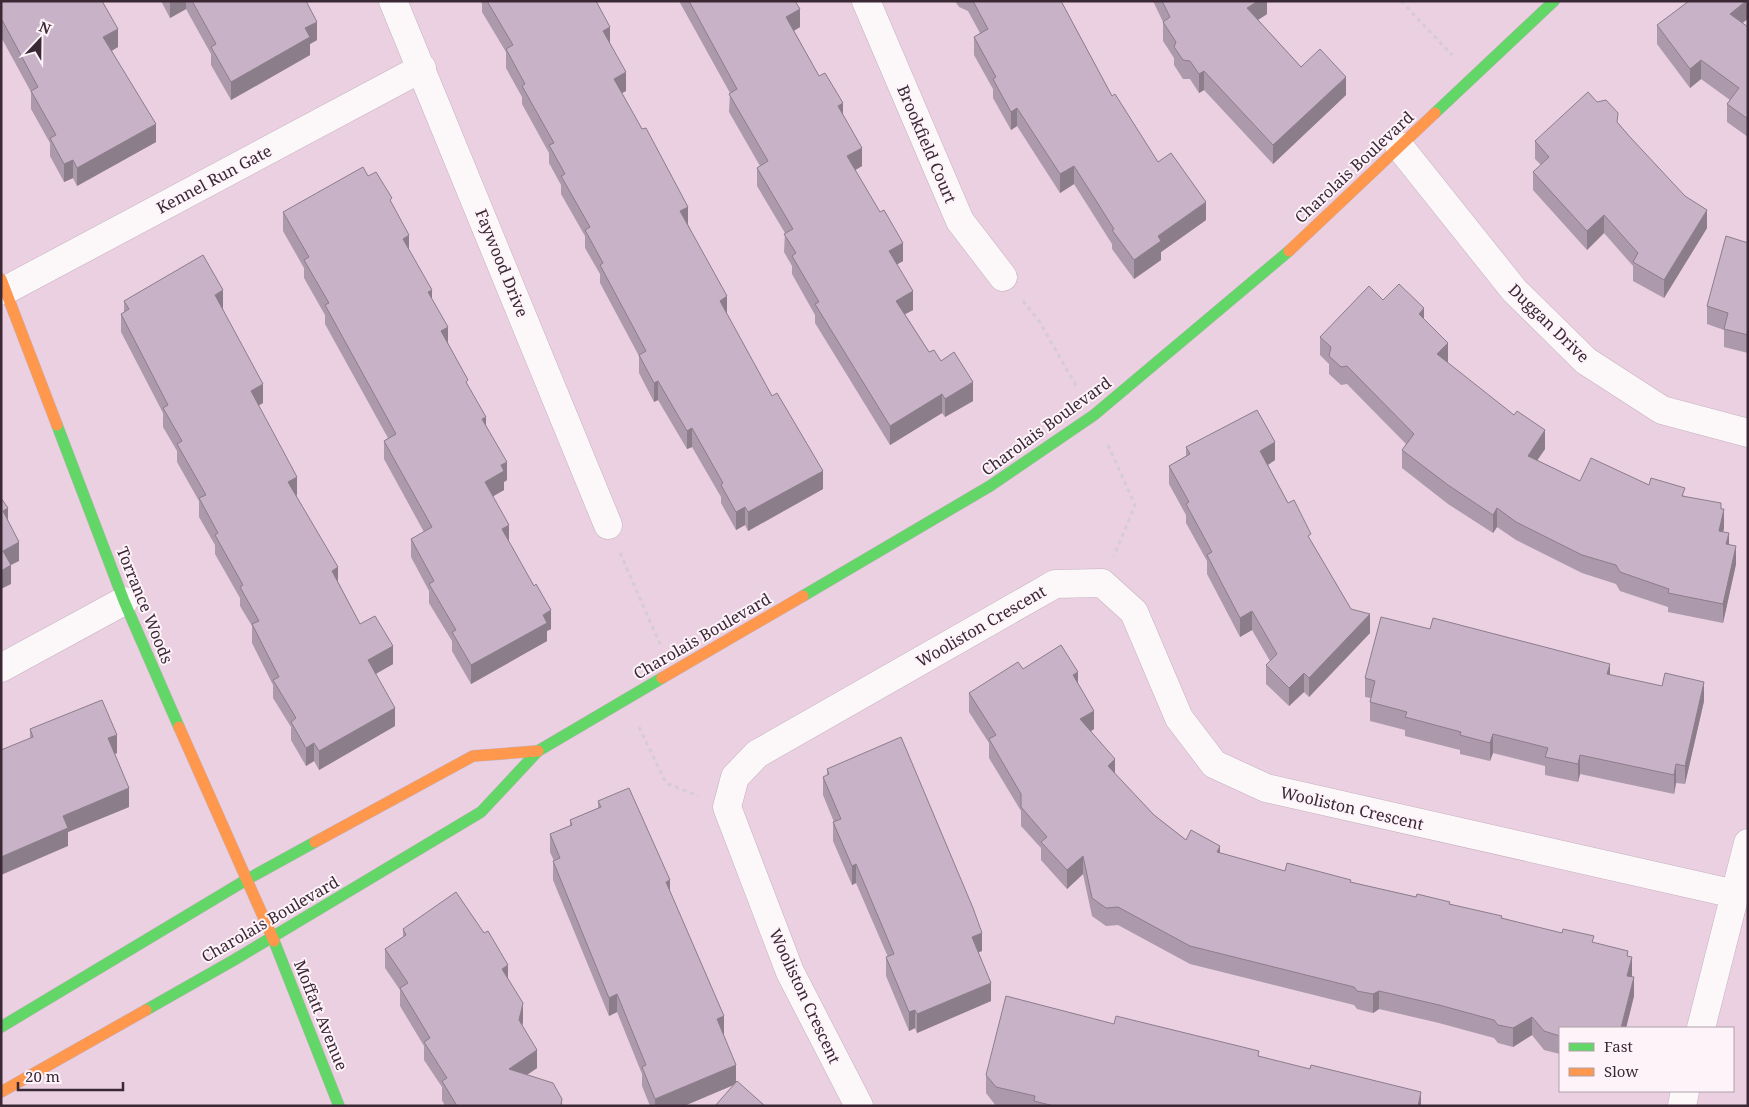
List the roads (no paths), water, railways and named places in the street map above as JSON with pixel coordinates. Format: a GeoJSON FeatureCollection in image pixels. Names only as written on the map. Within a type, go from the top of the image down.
{"type":"FeatureCollection","features":[{"type":"Feature","properties":{"kind":"street","name":"Faywood Drive"},"geometry":{"type":"LineString","coordinates":[[393,1],[608,525]]}},
{"type":"Feature","properties":{"kind":"street","name":"Brookfield Court"},"geometry":{"type":"LineString","coordinates":[[866,1],[960,221],[1003,277]]}},
{"type":"Feature","properties":{"kind":"street","name":"Charolais Boulevard"},"geometry":{"type":"LineString","coordinates":[[1,1092],[272,937],[481,812],[538,751],[990,486],[1094,415],[1278,261],[1554,1]]}},
{"type":"Feature","properties":{"kind":"street","name":"Kennel Run Gate"},"geometry":{"type":"LineString","coordinates":[[3,285],[422,68]]}},
{"type":"Feature","properties":{"kind":"street","name":"Duggan Drive"},"geometry":{"type":"LineString","coordinates":[[1400,146],[1514,290],[1586,361],[1662,410],[1748,433]]}},
{"type":"Feature","properties":{"kind":"street","name":"Torrance Woods"},"geometry":{"type":"LineString","coordinates":[[3,285],[124,601],[272,937]]}},
{"type":"Feature","properties":{"kind":"street","name":"Wooliston Crescent"},"geometry":{"type":"LineString","coordinates":[[859,1106],[790,972],[726,807],[735,777],[757,754],[1055,584],[1102,583],[1134,612],[1179,718],[1214,764],[1266,788],[1736,894]]}},
{"type":"Feature","properties":{"kind":"street"},"geometry":{"type":"LineString","coordinates":[[1,668],[124,601]]}},
{"type":"Feature","properties":{"kind":"street","name":"Charolais Boulevard"},"geometry":{"type":"LineString","coordinates":[[1,1026],[246,880],[473,756],[538,751]]}},
{"type":"Feature","properties":{"kind":"street"},"geometry":{"type":"LineString","coordinates":[[1701,1027],[1748,843]]}},
{"type":"Feature","properties":{"kind":"street","name":"Moffatt Avenue"},"geometry":{"type":"LineString","coordinates":[[272,937],[339,1106]]}},
{"type":"Feature","properties":{"kind":"street"},"geometry":{"type":"LineString","coordinates":[[1682,1106],[1685,1092]]}}]}
